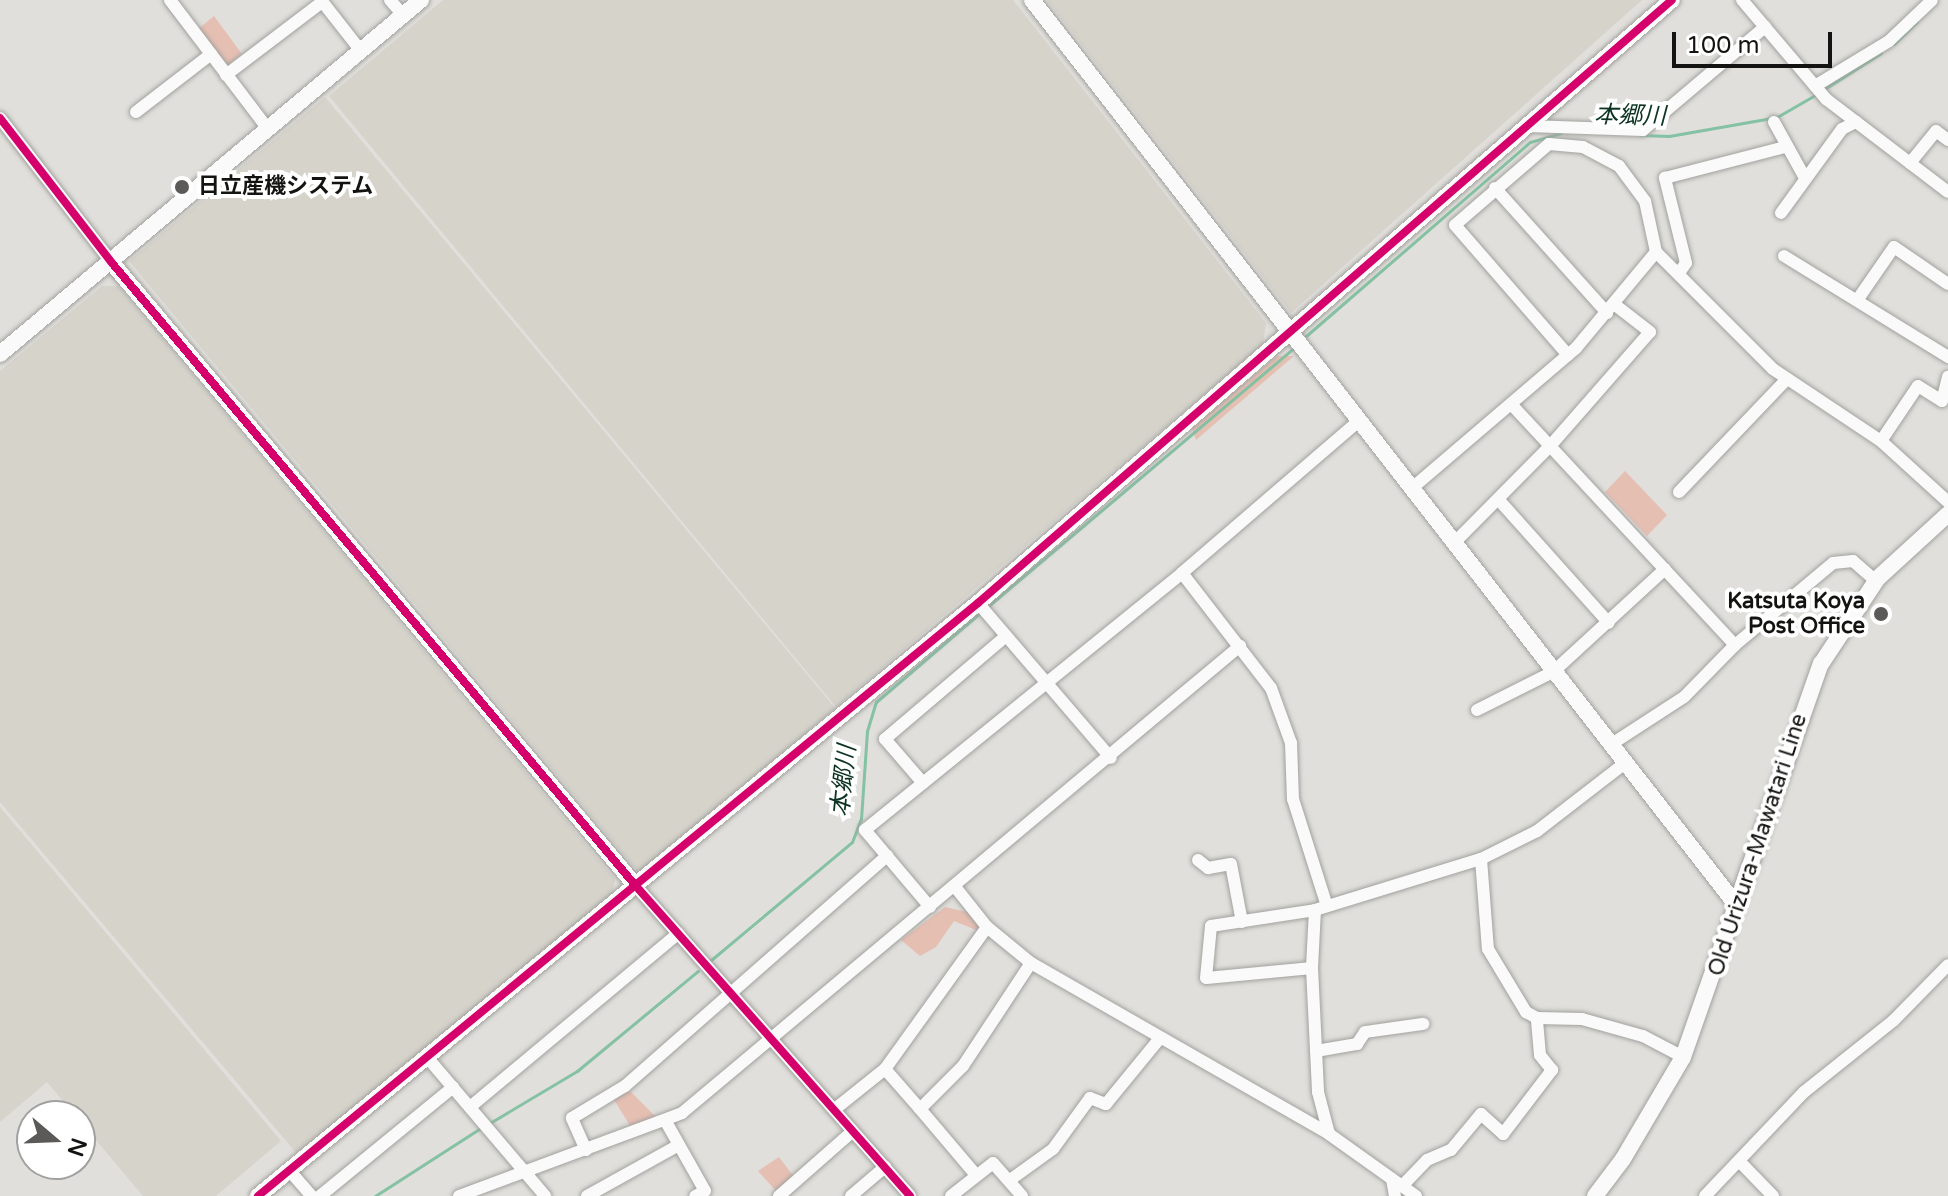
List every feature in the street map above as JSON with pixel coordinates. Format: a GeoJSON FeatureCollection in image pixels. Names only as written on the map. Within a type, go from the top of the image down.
{"type":"FeatureCollection","features":[{"type":"Feature","properties":{"kind":"street"},"geometry":{"type":"LineString","coordinates":[[170,0],[267,128]]}},
{"type":"Feature","properties":{"kind":"street"},"geometry":{"type":"LineString","coordinates":[[390,0],[403,15]]}},
{"type":"Feature","properties":{"kind":"street"},"geometry":{"type":"LineString","coordinates":[[0,354],[112,263],[421,0]]}},
{"type":"Feature","properties":{"kind":"street"},"geometry":{"type":"LineString","coordinates":[[1032,0],[1737,906]]}},
{"type":"Feature","properties":{"kind":"street"},"geometry":{"type":"LineString","coordinates":[[258,1196],[635,885],[983,609],[1672,0]]}},
{"type":"Feature","properties":{"kind":"street"},"geometry":{"type":"LineString","coordinates":[[1742,0],[1826,99],[1948,192]]}},
{"type":"Feature","properties":{"kind":"street"},"geometry":{"type":"LineString","coordinates":[[1815,86],[1889,41],[1932,0]]}},
{"type":"Feature","properties":{"kind":"street"},"geometry":{"type":"LineString","coordinates":[[226,75],[321,1],[361,51]]}},
{"type":"Feature","properties":{"kind":"street"},"geometry":{"type":"LineString","coordinates":[[1528,126],[1643,130],[1765,27]]}},
{"type":"Feature","properties":{"kind":"street"},"geometry":{"type":"LineString","coordinates":[[136,112],[211,54]]}},
{"type":"Feature","properties":{"kind":"street"},"geometry":{"type":"LineString","coordinates":[[0,118],[112,263],[635,885],[910,1196]]}},
{"type":"Feature","properties":{"kind":"street"},"geometry":{"type":"LineString","coordinates":[[1774,122],[1785,147],[1805,178]]}},
{"type":"Feature","properties":{"kind":"street"},"geometry":{"type":"LineString","coordinates":[[1781,213],[1842,129],[1856,122]]}},
{"type":"Feature","properties":{"kind":"street"},"geometry":{"type":"LineString","coordinates":[[1546,126],[1549,144]]}},
{"type":"Feature","properties":{"kind":"street"},"geometry":{"type":"LineString","coordinates":[[1910,163],[1936,131],[1948,140]]}},
{"type":"Feature","properties":{"kind":"street"},"geometry":{"type":"LineString","coordinates":[[1568,355],[1455,225],[1549,144],[1583,147],[1619,166],[1645,201],[1656,252],[1787,379],[1881,441],[1948,502]]}},
{"type":"Feature","properties":{"kind":"street"},"geometry":{"type":"LineString","coordinates":[[1679,273],[1686,263],[1665,178],[1785,147]]}},
{"type":"Feature","properties":{"kind":"street"},"geometry":{"type":"LineString","coordinates":[[1454,543],[1551,445],[1650,332],[1611,308],[1495,188]]}},
{"type":"Feature","properties":{"kind":"street"},"geometry":{"type":"LineString","coordinates":[[1858,299],[1894,247],[1948,284]]}},
{"type":"Feature","properties":{"kind":"street"},"geometry":{"type":"LineString","coordinates":[[1411,489],[1568,355],[1656,252]]}},
{"type":"Feature","properties":{"kind":"street"},"geometry":{"type":"LineString","coordinates":[[1784,256],[1825,285],[1858,299],[1948,357]]}},
{"type":"Feature","properties":{"kind":"street"},"geometry":{"type":"LineString","coordinates":[[1881,441],[1918,386],[1942,401],[1948,377]]}},
{"type":"Feature","properties":{"kind":"street"},"geometry":{"type":"LineString","coordinates":[[1679,492],[1787,379]]}},
{"type":"Feature","properties":{"kind":"street"},"geometry":{"type":"LineString","coordinates":[[1511,404],[1735,645]]}},
{"type":"Feature","properties":{"kind":"street"},"geometry":{"type":"LineString","coordinates":[[930,907],[865,830],[1182,573],[1305,462],[1359,421]]}},
{"type":"Feature","properties":{"kind":"street"},"geometry":{"type":"LineString","coordinates":[[1498,499],[1609,623]]}},
{"type":"Feature","properties":{"kind":"street","name":"Old Urizura-Mawatari Line"},"geometry":{"type":"LineString","coordinates":[[1599,1195],[1648,1120],[1683,1057],[1807,696],[1843,625],[1876,581],[1948,514]]}},
{"type":"Feature","properties":{"kind":"street"},"geometry":{"type":"LineString","coordinates":[[1610,745],[1684,697],[1735,645],[1833,563],[1853,561],[1876,581]]}},
{"type":"Feature","properties":{"kind":"street"},"geometry":{"type":"LineString","coordinates":[[1477,710],[1553,672],[1665,569]]}},
{"type":"Feature","properties":{"kind":"street"},"geometry":{"type":"LineString","coordinates":[[1182,573],[1271,688],[1291,743],[1293,799],[1321,908],[1312,968],[1318,1092],[1329,1134]]}},
{"type":"Feature","properties":{"kind":"street"},"geometry":{"type":"LineString","coordinates":[[983,609],[1111,758]]}},
{"type":"Feature","properties":{"kind":"street"},"geometry":{"type":"LineString","coordinates":[[923,783],[885,739],[1006,636]]}},
{"type":"Feature","properties":{"kind":"street"},"geometry":{"type":"LineString","coordinates":[[459,1196],[665,1120],[708,1094],[1111,758],[1240,646]]}},
{"type":"Feature","properties":{"kind":"street"},"geometry":{"type":"LineString","coordinates":[[1312,968],[1206,978],[1211,926],[1321,908],[1481,859],[1537,831],[1625,763]]}},
{"type":"Feature","properties":{"kind":"street"},"geometry":{"type":"LineString","coordinates":[[586,1150],[572,1118],[625,1086],[887,856]]}},
{"type":"Feature","properties":{"kind":"street"},"geometry":{"type":"LineString","coordinates":[[1481,859],[1488,949],[1513,996],[1537,1018],[1582,1019],[1643,1036],[1683,1057]]}},
{"type":"Feature","properties":{"kind":"street"},"geometry":{"type":"LineString","coordinates":[[1198,860],[1208,868],[1231,864],[1242,922]]}},
{"type":"Feature","properties":{"kind":"street"},"geometry":{"type":"LineString","coordinates":[[956,888],[987,927],[1031,963],[1329,1134],[1397,1187],[1416,1196]]}},
{"type":"Feature","properties":{"kind":"street"},"geometry":{"type":"LineString","coordinates":[[835,1109],[885,1069],[987,927]]}},
{"type":"Feature","properties":{"kind":"street"},"geometry":{"type":"LineString","coordinates":[[474,1112],[678,934]]}},
{"type":"Feature","properties":{"kind":"street"},"geometry":{"type":"LineString","coordinates":[[920,1109],[963,1066],[1031,963]]}},
{"type":"Feature","properties":{"kind":"street"},"geometry":{"type":"LineString","coordinates":[[1705,1196],[1741,1163],[1804,1092],[1893,1021],[1948,965]]}},
{"type":"Feature","properties":{"kind":"street"},"geometry":{"type":"LineString","coordinates":[[1397,1187],[1427,1160],[1451,1150],[1481,1114],[1503,1134],[1552,1070],[1540,1055],[1537,1018]]}},
{"type":"Feature","properties":{"kind":"street"},"geometry":{"type":"LineString","coordinates":[[1316,1051],[1357,1044],[1365,1032],[1423,1024]]}},
{"type":"Feature","properties":{"kind":"street"},"geometry":{"type":"LineString","coordinates":[[1010,1180],[1053,1149],[1090,1098],[1106,1104],[1160,1038]]}},
{"type":"Feature","properties":{"kind":"street"},"geometry":{"type":"LineString","coordinates":[[426,1056],[545,1196]]}},
{"type":"Feature","properties":{"kind":"street"},"geometry":{"type":"LineString","coordinates":[[885,1069],[976,1175]]}},
{"type":"Feature","properties":{"kind":"street"},"geometry":{"type":"LineString","coordinates":[[320,1196],[453,1087]]}},
{"type":"Feature","properties":{"kind":"street"},"geometry":{"type":"LineString","coordinates":[[665,1120],[705,1191],[695,1196]]}},
{"type":"Feature","properties":{"kind":"street"},"geometry":{"type":"LineString","coordinates":[[779,1196],[853,1131]]}},
{"type":"Feature","properties":{"kind":"street"},"geometry":{"type":"LineString","coordinates":[[587,1196],[679,1145]]}},
{"type":"Feature","properties":{"kind":"street"},"geometry":{"type":"LineString","coordinates":[[951,1196],[993,1163],[1022,1196]]}},
{"type":"Feature","properties":{"kind":"street"},"geometry":{"type":"LineString","coordinates":[[1741,1163],[1773,1196]]}},
{"type":"Feature","properties":{"kind":"street"},"geometry":{"type":"LineString","coordinates":[[851,1196],[885,1167]]}},
{"type":"Feature","properties":{"kind":"street"},"geometry":{"type":"LineString","coordinates":[[289,1170],[312,1196]]}},
{"type":"Feature","properties":{"kind":"shaded area"},"geometry":{"type":"Polygon","coordinates":[[[443,0],[1013,0],[1266,323],[1263,344],[836,707],[329,96],[443,0]]]}},
{"type":"Feature","properties":{"kind":"shaded area"},"geometry":{"type":"Polygon","coordinates":[[[1047,0],[1642,0],[1291,313],[1047,0]]]}},
{"type":"Feature","properties":{"kind":"shaded area"},"geometry":{"type":"Polygon","coordinates":[[[214,16],[242,54],[224,68],[197,30],[214,16]]]}},
{"type":"Feature","properties":{"kind":"shaded area"},"geometry":{"type":"Polygon","coordinates":[[[325,97],[835,708],[639,873],[129,261],[325,97]]]}},
{"type":"Feature","properties":{"kind":"shaded area"},"geometry":{"type":"Polygon","coordinates":[[[102,286],[118,286],[615,879],[612,894],[298,1155],[0,802],[0,371],[102,286]]]}},
{"type":"Feature","properties":{"kind":"shaded area"},"geometry":{"type":"Polygon","coordinates":[[[1277,356],[1294,356],[1196,440],[1192,428],[1277,356]]]}},
{"type":"Feature","properties":{"kind":"shaded area"},"geometry":{"type":"Polygon","coordinates":[[[1625,471],[1667,515],[1647,536],[1605,492],[1625,471]]]}},
{"type":"Feature","properties":{"kind":"shaded area"},"geometry":{"type":"Polygon","coordinates":[[[0,807],[281,1141],[216,1196],[143,1196],[96,1140],[96,1100],[62,1100],[47,1082],[26,1100],[16,1100],[16,1108],[0,1122],[0,807]]]}},
{"type":"Feature","properties":{"kind":"shaded area"},"geometry":{"type":"Polygon","coordinates":[[[945,907],[972,913],[981,932],[954,921],[936,947],[920,956],[901,940],[945,907]]]}},
{"type":"Feature","properties":{"kind":"shaded area"},"geometry":{"type":"Polygon","coordinates":[[[625,1086],[658,1119],[632,1129],[613,1098],[625,1086]]]}},
{"type":"Feature","properties":{"kind":"shaded area"},"geometry":{"type":"Polygon","coordinates":[[[779,1157],[794,1177],[777,1192],[758,1171],[779,1157]]]}},
{"type":"Feature","properties":{"kind":"waterway","name":"本郷川"},"geometry":{"type":"LineString","coordinates":[[1894,44],[1917,22]]}},
{"type":"Feature","properties":{"kind":"waterway","name":"本郷川"},"geometry":{"type":"LineString","coordinates":[[1823,90],[1881,53]]}},
{"type":"Feature","properties":{"kind":"waterway","name":"本郷川"},"geometry":{"type":"LineString","coordinates":[[1641,135],[1669,136],[1777,117],[1817,94]]}},
{"type":"Feature","properties":{"kind":"waterway","name":"本郷川"},"geometry":{"type":"LineString","coordinates":[[1306,336],[1530,142],[1561,133]]}},
{"type":"Feature","properties":{"kind":"waterway","name":"本郷川"},"geometry":{"type":"LineString","coordinates":[[986,608],[1292,349]]}},
{"type":"Feature","properties":{"kind":"waterway","name":"本郷川"},"geometry":{"type":"LineString","coordinates":[[711,960],[852,842],[861,819],[867,731],[876,702],[980,613]]}},
{"type":"Feature","properties":{"kind":"waterway","name":"本郷川"},"geometry":{"type":"LineString","coordinates":[[488,1124],[577,1071],[698,971]]}},
{"type":"Feature","properties":{"kind":"waterway","name":"本郷川"},"geometry":{"type":"LineString","coordinates":[[375,1196],[482,1127]]}},
{"type":"Feature","properties":{"kind":"cycle path"},"geometry":{"type":"LineString","coordinates":[[258,1196],[978,603],[1672,0]]}},
{"type":"Feature","properties":{"kind":"cycle path"},"geometry":{"type":"LineString","coordinates":[[0,118],[112,263],[635,885],[910,1196]]}},
{"type":"Feature","properties":{"kind":"place","name":"日立産機システム"},"geometry":{"type":"Point","coordinates":[182,187]}},
{"type":"Feature","properties":{"kind":"place","name":"Katsuta Koya Post Office"},"geometry":{"type":"Point","coordinates":[1881,614]}}]}
